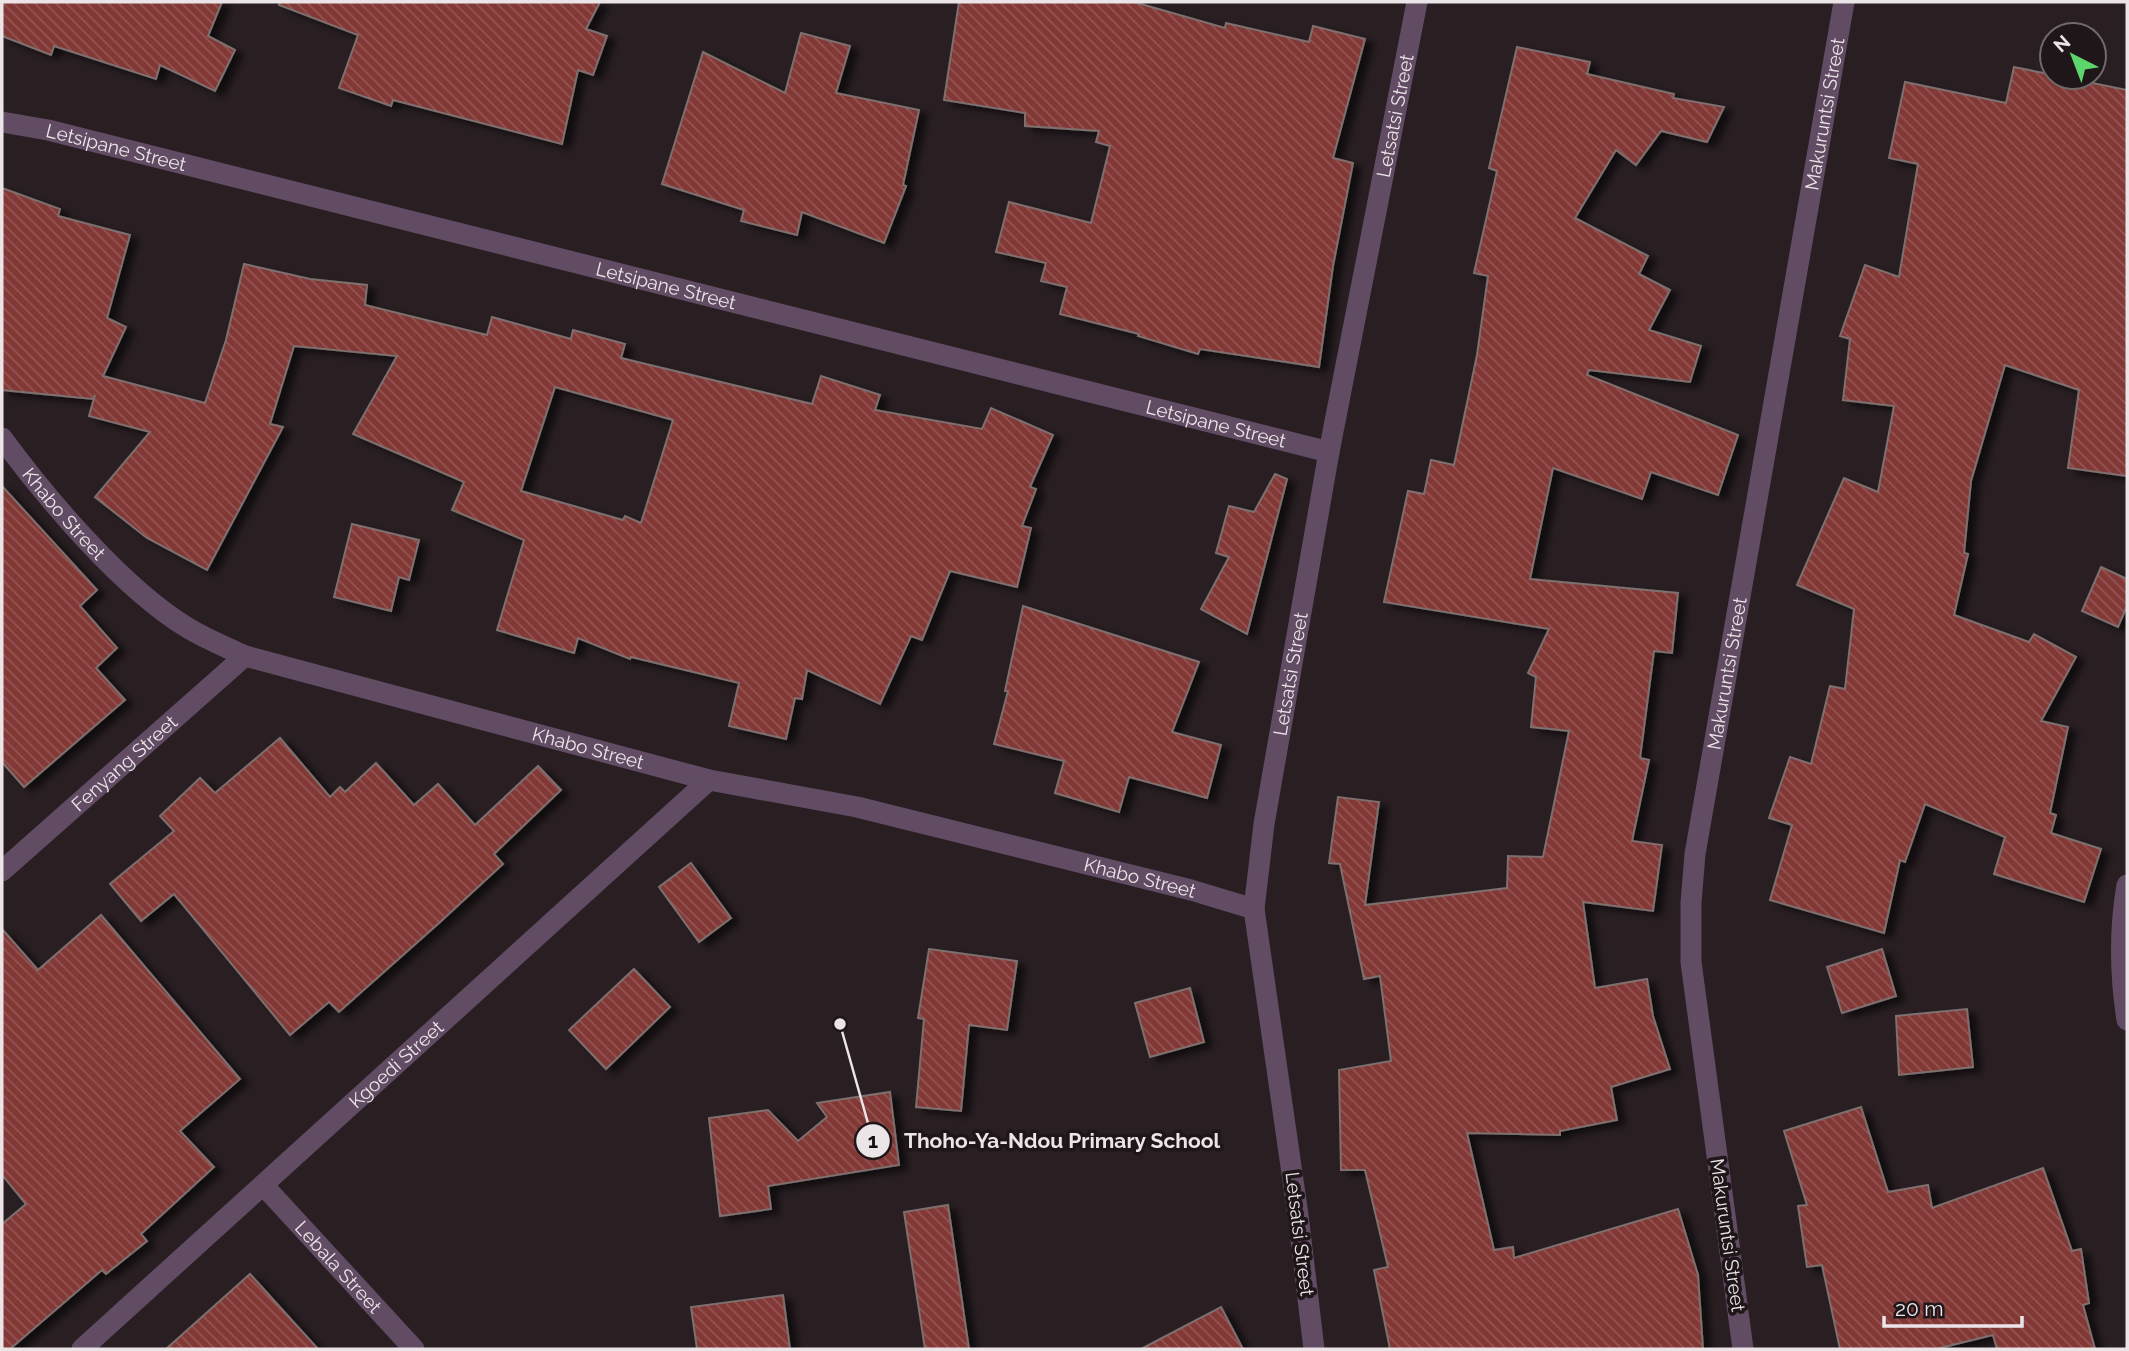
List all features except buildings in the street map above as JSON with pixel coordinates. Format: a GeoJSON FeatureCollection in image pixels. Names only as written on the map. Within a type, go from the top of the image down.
{"type":"FeatureCollection","features":[{"type":"Feature","properties":{"kind":"street","name":"Letsatsi Street"},"geometry":{"type":"LineString","coordinates":[[1314,1349],[1298,1215],[1254,909],[1264,824],[1329,452],[1417,2]]}},
{"type":"Feature","properties":{"kind":"street","name":"Makuruntsi Street"},"geometry":{"type":"LineString","coordinates":[[1743,1349],[1691,962],[1690,903],[1695,854],[1844,2]]}},
{"type":"Feature","properties":{"kind":"street","name":"Letsipane Street"},"geometry":{"type":"LineString","coordinates":[[2,122],[48,130],[1329,452]]}},
{"type":"Feature","properties":{"kind":"street","name":"Khabo Street"},"geometry":{"type":"LineString","coordinates":[[2,438],[32,479],[132,586],[187,628],[245,656],[709,780],[857,807],[1191,890],[1254,909]]}},
{"type":"Feature","properties":{"kind":"street","name":"Fenyang Street"},"geometry":{"type":"LineString","coordinates":[[2,871],[245,656]]}},
{"type":"Feature","properties":{"kind":"street","name":"Kgoedi Street"},"geometry":{"type":"LineString","coordinates":[[82,1349],[709,780]]}},
{"type":"Feature","properties":{"kind":"street"},"geometry":{"type":"LineString","coordinates":[[2127,885],[2122,917],[2121,954],[2127,1020]]}},
{"type":"Feature","properties":{"kind":"street","name":"Lebala Street"},"geometry":{"type":"LineString","coordinates":[[264,1186],[414,1349]]}},
{"type":"Feature","properties":{"kind":"place","name":"Thoho-Ya-Ndou Primary School"},"geometry":{"type":"Point","coordinates":[840,1024]}}]}
